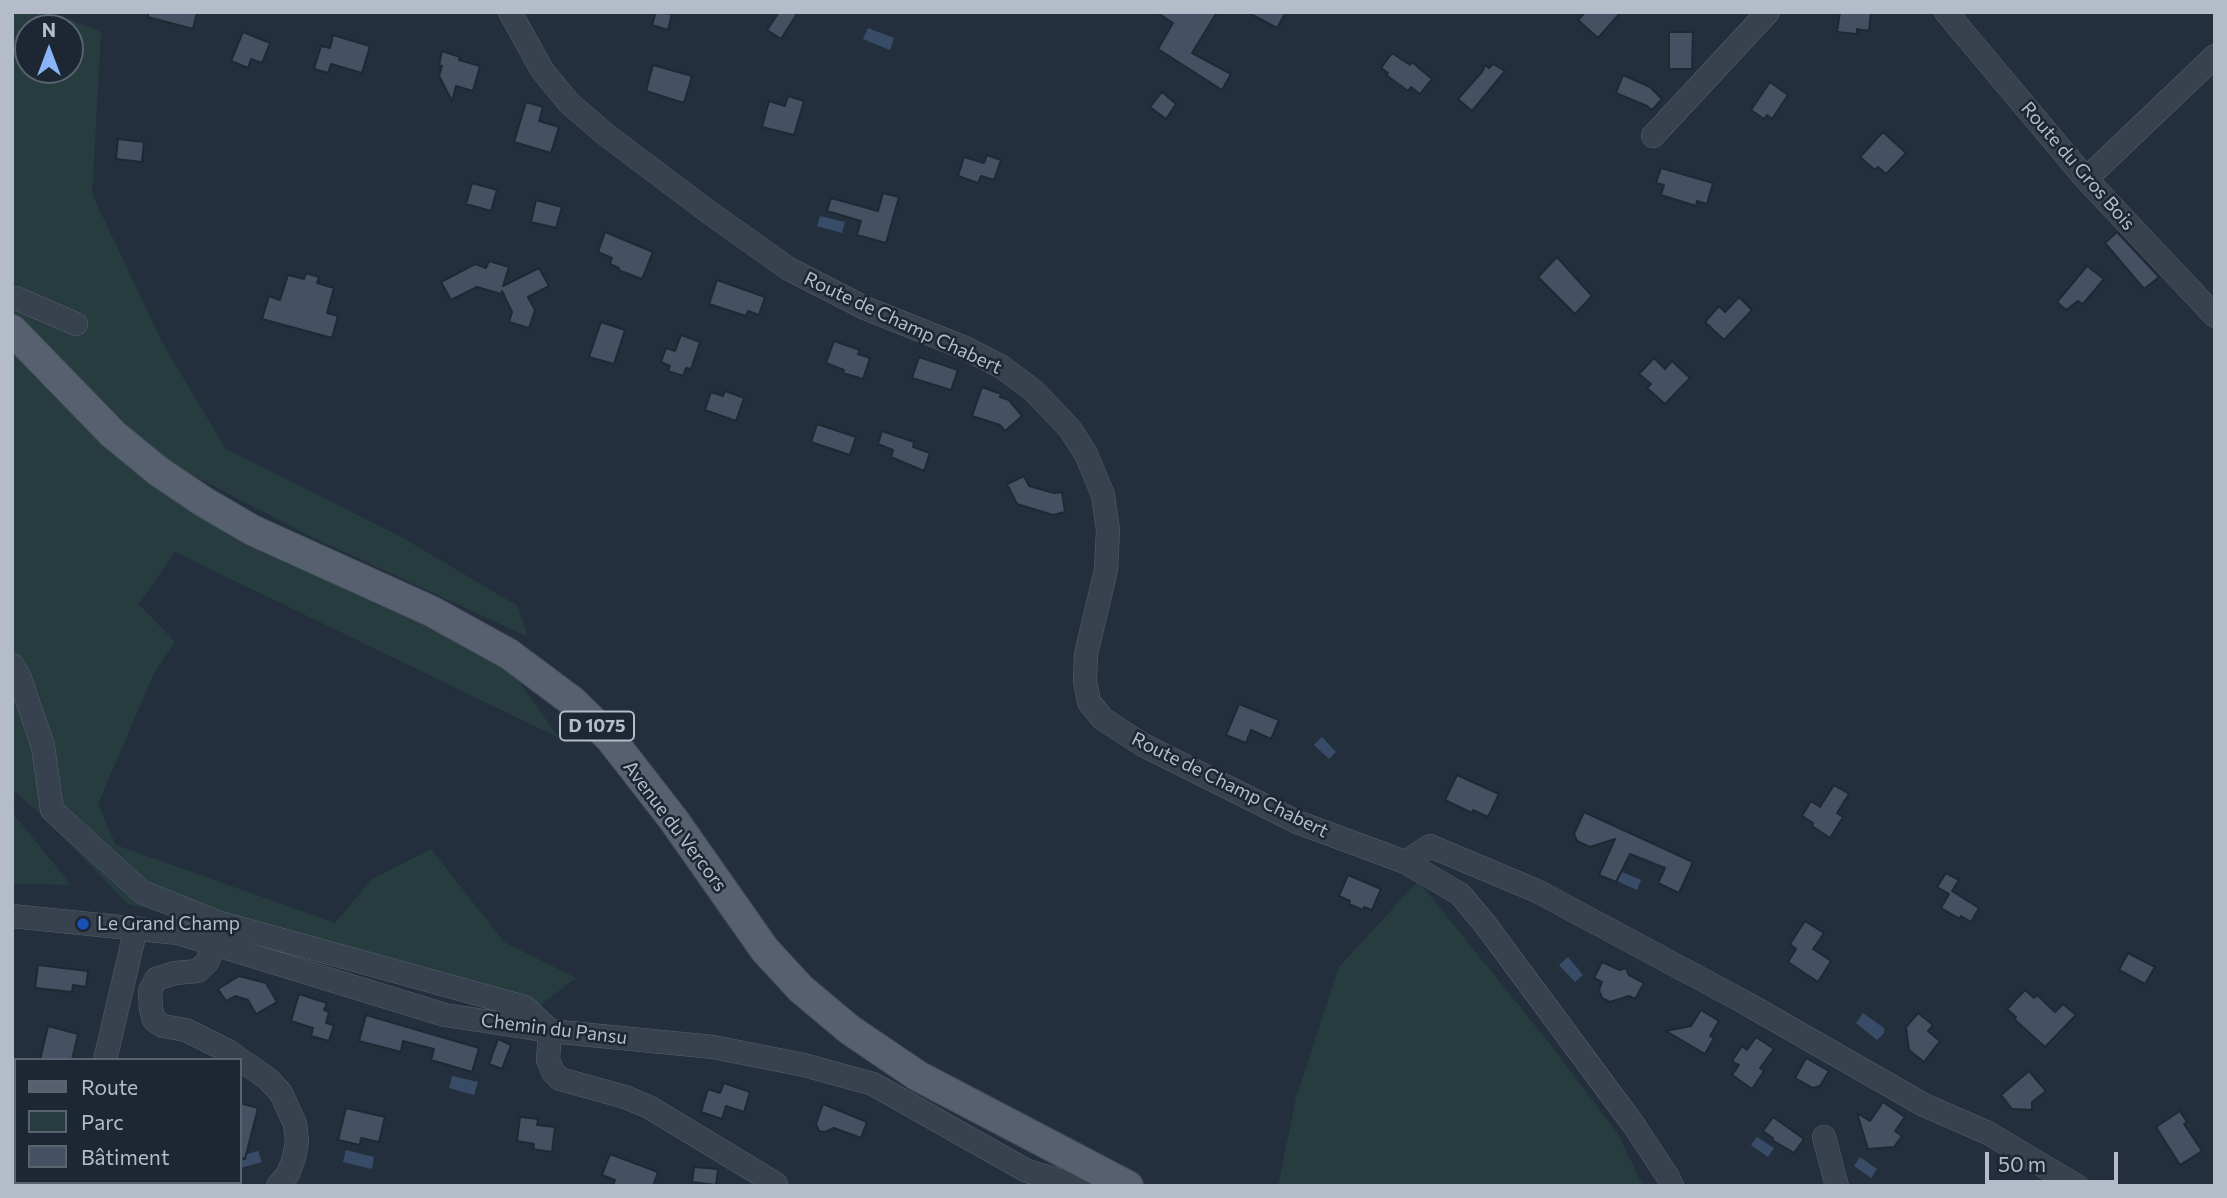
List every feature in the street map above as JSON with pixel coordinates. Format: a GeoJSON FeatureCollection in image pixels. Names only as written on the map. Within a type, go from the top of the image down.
{"type":"FeatureCollection","features":[{"type":"Feature","properties":{"kind":"main road","name":"Avenue du Vercors"},"geometry":{"type":"LineString","coordinates":[[12,330],[113,434],[158,471],[204,502],[252,530],[431,611],[509,654],[572,701],[610,738],[673,819],[765,950],[801,989],[850,1030],[918,1076],[1124,1185]]}},
{"type":"Feature","properties":{"kind":"street","name":"Route de Champ Chabert"},"geometry":{"type":"LineString","coordinates":[[510,12],[542,70],[569,103],[605,134],[710,213],[789,269],[865,308],[965,348],[1002,367],[1034,391],[1070,429],[1086,454],[1103,495],[1108,530],[1106,570],[1086,654],[1085,681],[1088,702],[1103,719],[1143,746],[1297,822],[1405,862],[1460,894],[1633,1124],[1672,1186]]}},
{"type":"Feature","properties":{"kind":"street"},"geometry":{"type":"LineString","coordinates":[[1653,136],[1768,12]]}},
{"type":"Feature","properties":{"kind":"street","name":"Route du Gros Bois"},"geometry":{"type":"LineString","coordinates":[[1946,12],[2086,179],[2215,316]]}},
{"type":"Feature","properties":{"kind":"street"},"geometry":{"type":"LineString","coordinates":[[2086,179],[2215,55]]}},
{"type":"Feature","properties":{"kind":"street"},"geometry":{"type":"LineString","coordinates":[[12,299],[16,298],[76,324]]}},
{"type":"Feature","properties":{"kind":"street"},"geometry":{"type":"LineString","coordinates":[[12,665],[19,676],[43,746],[52,810],[142,892],[217,922],[525,1007],[551,1031],[548,1060],[553,1072],[560,1079],[625,1097],[649,1107],[776,1184]]}},
{"type":"Feature","properties":{"kind":"street"},"geometry":{"type":"LineString","coordinates":[[1405,862],[1430,846],[1537,891],[1744,1002],[1924,1105],[1988,1133],[2077,1186]]}},
{"type":"Feature","properties":{"kind":"street","name":"Chemin du Pansu"},"geometry":{"type":"LineString","coordinates":[[12,916],[178,933],[444,1015],[551,1031],[713,1047],[804,1065],[873,1084],[1027,1171],[1079,1186]]}},
{"type":"Feature","properties":{"kind":"street"},"geometry":{"type":"LineString","coordinates":[[105,1058],[136,928]]}},
{"type":"Feature","properties":{"kind":"street"},"geometry":{"type":"LineString","coordinates":[[215,943],[207,962],[198,971],[174,973],[156,979],[150,991],[151,1009],[154,1020],[163,1026],[186,1030],[238,1058]]}},
{"type":"Feature","properties":{"kind":"street"},"geometry":{"type":"LineString","coordinates":[[242,1061],[268,1079],[282,1093],[295,1124],[295,1157],[288,1174],[278,1186]]}},
{"type":"Feature","properties":{"kind":"street"},"geometry":{"type":"LineString","coordinates":[[1824,1137],[1837,1186]]}},
{"type":"Feature","properties":{"kind":"green space"},"geometry":{"type":"Polygon","coordinates":[[[12,12],[56,14],[14,14],[14,84],[84,84],[84,25],[101,32],[92,194],[163,344],[226,449],[403,538],[518,606],[528,637],[310,536],[150,453],[12,313],[12,12]]]}},
{"type":"Feature","properties":{"kind":"green space"},"geometry":{"type":"Polygon","coordinates":[[[12,345],[87,428],[507,665],[559,738],[175,552],[139,604],[175,642],[154,673],[98,804],[116,845],[335,923],[372,879],[431,849],[504,942],[576,978],[535,1009],[128,904],[36,810],[12,790],[12,345]]]}},
{"type":"Feature","properties":{"kind":"green space"},"geometry":{"type":"Polygon","coordinates":[[[12,812],[71,885],[12,884],[12,812]]]}},
{"type":"Feature","properties":{"kind":"green space"},"geometry":{"type":"Polygon","coordinates":[[[1418,881],[1550,1044],[1618,1134],[1643,1186],[1278,1186],[1296,1098],[1339,967],[1418,881]]]}},
{"type":"Feature","properties":{"kind":"water"},"geometry":{"type":"Polygon","coordinates":[[[868,28],[894,38],[890,50],[863,39],[868,28]]]}},
{"type":"Feature","properties":{"kind":"water"},"geometry":{"type":"Polygon","coordinates":[[[820,216],[845,222],[842,233],[817,226],[820,216]]]}},
{"type":"Feature","properties":{"kind":"water"},"geometry":{"type":"Polygon","coordinates":[[[1322,737],[1336,752],[1329,759],[1314,745],[1322,737]]]}},
{"type":"Feature","properties":{"kind":"water"},"geometry":{"type":"Polygon","coordinates":[[[1622,872],[1641,880],[1637,890],[1617,881],[1622,872]]]}},
{"type":"Feature","properties":{"kind":"water"},"geometry":{"type":"Polygon","coordinates":[[[1568,957],[1583,975],[1575,982],[1559,965],[1568,957]]]}},
{"type":"Feature","properties":{"kind":"water"},"geometry":{"type":"Polygon","coordinates":[[[1863,1013],[1884,1028],[1884,1033],[1877,1040],[1856,1023],[1863,1013]]]}},
{"type":"Feature","properties":{"kind":"water"},"geometry":{"type":"Polygon","coordinates":[[[452,1076],[478,1082],[474,1095],[449,1088],[452,1076]]]}},
{"type":"Feature","properties":{"kind":"water"},"geometry":{"type":"Polygon","coordinates":[[[1757,1137],[1774,1148],[1768,1157],[1751,1145],[1757,1137]]]}},
{"type":"Feature","properties":{"kind":"water"},"geometry":{"type":"Polygon","coordinates":[[[346,1150],[374,1157],[372,1169],[343,1162],[346,1150]]]}},
{"type":"Feature","properties":{"kind":"water"},"geometry":{"type":"Polygon","coordinates":[[[258,1151],[262,1162],[242,1167],[242,1155],[258,1151]]]}},
{"type":"Feature","properties":{"kind":"water"},"geometry":{"type":"Polygon","coordinates":[[[1860,1157],[1877,1169],[1871,1178],[1854,1166],[1860,1157]]]}},
{"type":"Feature","properties":{"kind":"building"},"geometry":{"type":"Polygon","coordinates":[[[148,12],[197,12],[193,29],[148,17],[148,12]]]}},
{"type":"Feature","properties":{"kind":"building"},"geometry":{"type":"Polygon","coordinates":[[[656,12],[672,14],[668,30],[652,25],[656,12]]]}},
{"type":"Feature","properties":{"kind":"building"},"geometry":{"type":"Polygon","coordinates":[[[779,12],[798,12],[781,39],[767,30],[779,12]]]}},
{"type":"Feature","properties":{"kind":"building"},"geometry":{"type":"Polygon","coordinates":[[[1156,12],[1217,12],[1192,53],[1231,74],[1222,90],[1158,49],[1173,23],[1156,12]]]}},
{"type":"Feature","properties":{"kind":"building"},"geometry":{"type":"Polygon","coordinates":[[[1247,12],[1286,12],[1277,28],[1247,12]]]}},
{"type":"Feature","properties":{"kind":"building"},"geometry":{"type":"Polygon","coordinates":[[[1585,12],[1621,12],[1598,38],[1578,20],[1585,12]]]}},
{"type":"Feature","properties":{"kind":"building"},"geometry":{"type":"Polygon","coordinates":[[[1840,12],[1871,12],[1869,31],[1857,29],[1857,34],[1837,32],[1840,12]]]}},
{"type":"Feature","properties":{"kind":"building"},"geometry":{"type":"Polygon","coordinates":[[[243,32],[270,43],[262,63],[251,59],[248,68],[231,61],[243,32]]]}},
{"type":"Feature","properties":{"kind":"building"},"geometry":{"type":"Polygon","coordinates":[[[1669,32],[1693,32],[1692,69],[1669,69],[1669,32]]]}},
{"type":"Feature","properties":{"kind":"building"},"geometry":{"type":"Polygon","coordinates":[[[333,35],[370,46],[362,73],[331,64],[328,73],[314,69],[321,46],[330,48],[333,35]]]}},
{"type":"Feature","properties":{"kind":"building"},"geometry":{"type":"Polygon","coordinates":[[[442,51],[460,57],[459,60],[480,66],[473,91],[456,86],[452,101],[439,76],[442,51]]]}},
{"type":"Feature","properties":{"kind":"building"},"geometry":{"type":"Polygon","coordinates":[[[1392,53],[1410,65],[1412,62],[1432,79],[1420,94],[1411,87],[1408,91],[1381,68],[1392,53]]]}},
{"type":"Feature","properties":{"kind":"building"},"geometry":{"type":"Polygon","coordinates":[[[1493,64],[1505,71],[1472,111],[1458,99],[1485,65],[1489,68],[1493,64]]]}},
{"type":"Feature","properties":{"kind":"building"},"geometry":{"type":"Polygon","coordinates":[[[653,65],[692,76],[684,103],[646,91],[653,65]]]}},
{"type":"Feature","properties":{"kind":"building"},"geometry":{"type":"Polygon","coordinates":[[[1623,75],[1650,87],[1662,99],[1652,110],[1616,93],[1623,75]]]}},
{"type":"Feature","properties":{"kind":"building"},"geometry":{"type":"Polygon","coordinates":[[[1770,82],[1788,95],[1772,119],[1767,115],[1764,119],[1751,110],[1770,82]]]}},
{"type":"Feature","properties":{"kind":"building"},"geometry":{"type":"Polygon","coordinates":[[[1162,92],[1176,104],[1166,119],[1150,107],[1162,92]]]}},
{"type":"Feature","properties":{"kind":"building"},"geometry":{"type":"Polygon","coordinates":[[[788,96],[804,101],[794,135],[762,127],[769,101],[785,106],[788,96]]]}},
{"type":"Feature","properties":{"kind":"building"},"geometry":{"type":"Polygon","coordinates":[[[526,102],[543,107],[539,121],[559,127],[551,153],[514,142],[526,102]]]}},
{"type":"Feature","properties":{"kind":"building"},"geometry":{"type":"Polygon","coordinates":[[[1883,132],[1906,153],[1886,174],[1878,167],[1875,170],[1860,157],[1883,132]]]}},
{"type":"Feature","properties":{"kind":"building"},"geometry":{"type":"Polygon","coordinates":[[[118,139],[144,142],[142,162],[116,159],[118,139]]]}},
{"type":"Feature","properties":{"kind":"building"},"geometry":{"type":"Polygon","coordinates":[[[987,155],[1001,160],[994,180],[981,176],[978,183],[958,176],[964,157],[984,163],[987,155]]]}},
{"type":"Feature","properties":{"kind":"building"},"geometry":{"type":"Polygon","coordinates":[[[1661,168],[1713,183],[1707,204],[1697,201],[1696,206],[1661,195],[1664,185],[1656,183],[1661,168]]]}},
{"type":"Feature","properties":{"kind":"building"},"geometry":{"type":"Polygon","coordinates":[[[472,183],[497,190],[491,211],[466,204],[472,183]]]}},
{"type":"Feature","properties":{"kind":"building"},"geometry":{"type":"Polygon","coordinates":[[[883,193],[899,197],[886,243],[857,235],[861,221],[827,211],[831,198],[878,211],[883,193]]]}},
{"type":"Feature","properties":{"kind":"building"},"geometry":{"type":"Polygon","coordinates":[[[536,200],[562,207],[556,228],[531,222],[536,200]]]}},
{"type":"Feature","properties":{"kind":"building"},"geometry":{"type":"Polygon","coordinates":[[[605,232],[653,252],[642,279],[618,270],[619,268],[610,264],[612,258],[598,252],[605,232]]]}},
{"type":"Feature","properties":{"kind":"building"},"geometry":{"type":"Polygon","coordinates":[[[2117,232],[2159,277],[2144,289],[2105,243],[2117,232]]]}},
{"type":"Feature","properties":{"kind":"building"},"geometry":{"type":"Polygon","coordinates":[[[1557,257],[1592,296],[1575,314],[1538,277],[1557,257]]]}},
{"type":"Feature","properties":{"kind":"building"},"geometry":{"type":"Polygon","coordinates":[[[489,261],[509,267],[503,286],[539,268],[549,286],[528,297],[535,310],[529,328],[509,322],[512,312],[502,291],[501,294],[477,287],[451,300],[441,282],[475,264],[486,268],[489,261]]]}},
{"type":"Feature","properties":{"kind":"building"},"geometry":{"type":"Polygon","coordinates":[[[2087,266],[2104,279],[2083,304],[2078,301],[2066,310],[2057,302],[2087,266]]]}},
{"type":"Feature","properties":{"kind":"building"},"geometry":{"type":"Polygon","coordinates":[[[306,273],[319,277],[317,283],[334,288],[327,313],[338,316],[332,338],[262,319],[269,296],[280,300],[288,275],[304,279],[306,273]]]}},
{"type":"Feature","properties":{"kind":"building"},"geometry":{"type":"Polygon","coordinates":[[[717,280],[765,297],[759,315],[748,311],[746,316],[709,304],[717,280]]]}},
{"type":"Feature","properties":{"kind":"building"},"geometry":{"type":"Polygon","coordinates":[[[1739,297],[1752,310],[1724,340],[1705,322],[1719,306],[1725,312],[1739,297]]]}},
{"type":"Feature","properties":{"kind":"building"},"geometry":{"type":"Polygon","coordinates":[[[601,322],[625,330],[614,364],[589,357],[601,322]]]}},
{"type":"Feature","properties":{"kind":"building"},"geometry":{"type":"Polygon","coordinates":[[[681,335],[700,342],[691,369],[686,368],[683,376],[668,371],[670,366],[661,362],[666,348],[675,351],[681,335]]]}},
{"type":"Feature","properties":{"kind":"building"},"geometry":{"type":"Polygon","coordinates":[[[834,341],[860,350],[858,354],[870,358],[863,379],[843,373],[844,370],[826,363],[834,341]]]}},
{"type":"Feature","properties":{"kind":"building"},"geometry":{"type":"Polygon","coordinates":[[[919,357],[958,370],[951,390],[912,378],[919,357]]]}},
{"type":"Feature","properties":{"kind":"building"},"geometry":{"type":"Polygon","coordinates":[[[1654,358],[1665,369],[1672,361],[1690,378],[1665,404],[1647,388],[1651,384],[1639,374],[1654,358]]]}},
{"type":"Feature","properties":{"kind":"building"},"geometry":{"type":"Polygon","coordinates":[[[982,387],[1001,394],[1000,397],[1009,400],[1022,416],[1005,431],[1000,425],[972,416],[982,387]]]}},
{"type":"Feature","properties":{"kind":"building"},"geometry":{"type":"Polygon","coordinates":[[[725,391],[744,398],[736,421],[705,410],[711,392],[723,396],[725,391]]]}},
{"type":"Feature","properties":{"kind":"building"},"geometry":{"type":"Polygon","coordinates":[[[817,424],[856,437],[850,455],[811,442],[817,424]]]}},
{"type":"Feature","properties":{"kind":"building"},"geometry":{"type":"Polygon","coordinates":[[[882,431],[914,442],[913,447],[930,453],[924,471],[891,457],[893,450],[878,444],[882,431]]]}},
{"type":"Feature","properties":{"kind":"building"},"geometry":{"type":"Polygon","coordinates":[[[1024,476],[1029,486],[1054,493],[1062,492],[1065,512],[1053,515],[1017,504],[1007,484],[1024,476]]]}},
{"type":"Feature","properties":{"kind":"building"},"geometry":{"type":"Polygon","coordinates":[[[1239,704],[1279,720],[1271,739],[1251,730],[1246,743],[1226,735],[1239,704]]]}},
{"type":"Feature","properties":{"kind":"building"},"geometry":{"type":"Polygon","coordinates":[[[1457,775],[1499,794],[1488,817],[1473,810],[1472,813],[1445,800],[1457,775]]]}},
{"type":"Feature","properties":{"kind":"building"},"geometry":{"type":"Polygon","coordinates":[[[1834,785],[1849,794],[1837,813],[1843,817],[1830,838],[1802,816],[1811,801],[1820,807],[1834,785]]]}},
{"type":"Feature","properties":{"kind":"building"},"geometry":{"type":"Polygon","coordinates":[[[1584,812],[1693,862],[1679,893],[1658,883],[1665,868],[1630,854],[1616,882],[1599,875],[1615,839],[1590,847],[1577,841],[1574,834],[1584,812]]]}},
{"type":"Feature","properties":{"kind":"building"},"geometry":{"type":"Polygon","coordinates":[[[1946,873],[1959,880],[1952,891],[1979,908],[1971,922],[1941,908],[1949,894],[1937,887],[1946,873]]]}},
{"type":"Feature","properties":{"kind":"building"},"geometry":{"type":"Polygon","coordinates":[[[1348,875],[1381,889],[1372,910],[1364,907],[1363,910],[1339,896],[1348,875]]]}},
{"type":"Feature","properties":{"kind":"building"},"geometry":{"type":"Polygon","coordinates":[[[1805,921],[1824,933],[1813,949],[1831,961],[1818,982],[1788,962],[1796,949],[1790,944],[1805,921]]]}},
{"type":"Feature","properties":{"kind":"building"},"geometry":{"type":"Polygon","coordinates":[[[2128,953],[2155,967],[2145,984],[2119,970],[2128,953]]]}},
{"type":"Feature","properties":{"kind":"building"},"geometry":{"type":"Polygon","coordinates":[[[1602,962],[1620,970],[1626,968],[1629,975],[1644,983],[1635,999],[1629,996],[1610,1002],[1602,998],[1599,990],[1602,982],[1594,978],[1602,962]]]}},
{"type":"Feature","properties":{"kind":"building"},"geometry":{"type":"Polygon","coordinates":[[[38,965],[88,971],[86,987],[73,985],[72,992],[35,988],[38,965]]]}},
{"type":"Feature","properties":{"kind":"building"},"geometry":{"type":"Polygon","coordinates":[[[239,976],[266,983],[277,1002],[256,1014],[248,1000],[235,996],[226,1001],[218,989],[239,976]]]}},
{"type":"Feature","properties":{"kind":"building"},"geometry":{"type":"Polygon","coordinates":[[[2025,990],[2034,998],[2037,995],[2055,1012],[2063,1004],[2076,1015],[2045,1047],[2014,1019],[2016,1017],[2007,1009],[2025,990]]]}},
{"type":"Feature","properties":{"kind":"building"},"geometry":{"type":"Polygon","coordinates":[[[299,994],[327,1003],[324,1010],[329,1012],[326,1023],[334,1025],[329,1041],[311,1036],[313,1028],[291,1021],[299,994]]]}},
{"type":"Feature","properties":{"kind":"building"},"geometry":{"type":"Polygon","coordinates":[[[1701,1010],[1719,1021],[1710,1036],[1714,1038],[1705,1054],[1666,1031],[1691,1026],[1701,1010]]]}},
{"type":"Feature","properties":{"kind":"building"},"geometry":{"type":"Polygon","coordinates":[[[1918,1013],[1933,1025],[1928,1031],[1940,1041],[1924,1062],[1909,1050],[1906,1027],[1918,1013]]]}},
{"type":"Feature","properties":{"kind":"building"},"geometry":{"type":"Polygon","coordinates":[[[366,1015],[479,1048],[472,1072],[431,1060],[434,1049],[403,1041],[401,1052],[359,1041],[366,1015]]]}},
{"type":"Feature","properties":{"kind":"building"},"geometry":{"type":"Polygon","coordinates":[[[48,1026],[78,1034],[72,1058],[40,1058],[48,1026]]]}},
{"type":"Feature","properties":{"kind":"building"},"geometry":{"type":"Polygon","coordinates":[[[1756,1037],[1774,1049],[1760,1068],[1764,1071],[1752,1089],[1732,1075],[1739,1065],[1732,1061],[1742,1046],[1747,1050],[1756,1037]]]}},
{"type":"Feature","properties":{"kind":"building"},"geometry":{"type":"Polygon","coordinates":[[[498,1039],[511,1045],[502,1069],[489,1064],[498,1039]]]}},
{"type":"Feature","properties":{"kind":"building"},"geometry":{"type":"Polygon","coordinates":[[[1806,1058],[1829,1071],[1820,1086],[1813,1088],[1795,1078],[1806,1058]]]}},
{"type":"Feature","properties":{"kind":"building"},"geometry":{"type":"Polygon","coordinates":[[[2029,1071],[2046,1091],[2032,1102],[2032,1110],[2012,1109],[2001,1095],[2029,1071]]]}},
{"type":"Feature","properties":{"kind":"building"},"geometry":{"type":"Polygon","coordinates":[[[724,1083],[750,1092],[744,1112],[726,1106],[722,1119],[701,1112],[708,1089],[720,1093],[724,1083]]]}},
{"type":"Feature","properties":{"kind":"building"},"geometry":{"type":"Polygon","coordinates":[[[1883,1102],[1905,1117],[1895,1131],[1902,1136],[1894,1147],[1868,1149],[1857,1113],[1870,1121],[1883,1102]]]}},
{"type":"Feature","properties":{"kind":"building"},"geometry":{"type":"Polygon","coordinates":[[[242,1104],[258,1108],[245,1159],[242,1158],[242,1104]]]}},
{"type":"Feature","properties":{"kind":"building"},"geometry":{"type":"Polygon","coordinates":[[[823,1104],[867,1122],[861,1138],[834,1128],[825,1132],[819,1131],[816,1124],[823,1104]]]}},
{"type":"Feature","properties":{"kind":"building"},"geometry":{"type":"Polygon","coordinates":[[[346,1108],[385,1117],[379,1142],[361,1138],[360,1145],[338,1140],[346,1108]]]}},
{"type":"Feature","properties":{"kind":"building"},"geometry":{"type":"Polygon","coordinates":[[[2180,1111],[2187,1122],[2184,1124],[2202,1151],[2180,1165],[2156,1127],[2180,1111]]]}},
{"type":"Feature","properties":{"kind":"building"},"geometry":{"type":"Polygon","coordinates":[[[520,1117],[538,1119],[537,1125],[555,1127],[552,1152],[533,1149],[534,1144],[517,1141],[520,1117]]]}},
{"type":"Feature","properties":{"kind":"building"},"geometry":{"type":"Polygon","coordinates":[[[1773,1117],[1804,1139],[1794,1153],[1772,1140],[1773,1138],[1763,1131],[1773,1117]]]}},
{"type":"Feature","properties":{"kind":"building"},"geometry":{"type":"Polygon","coordinates":[[[610,1154],[658,1172],[653,1186],[613,1186],[615,1180],[602,1175],[610,1154]]]}},
{"type":"Feature","properties":{"kind":"building"},"geometry":{"type":"Polygon","coordinates":[[[694,1167],[718,1169],[716,1185],[692,1182],[694,1167]]]}},
{"type":"Feature","properties":{"kind":"place","name":"Le Grand Champ"},"geometry":{"type":"Point","coordinates":[83,924]}}]}
